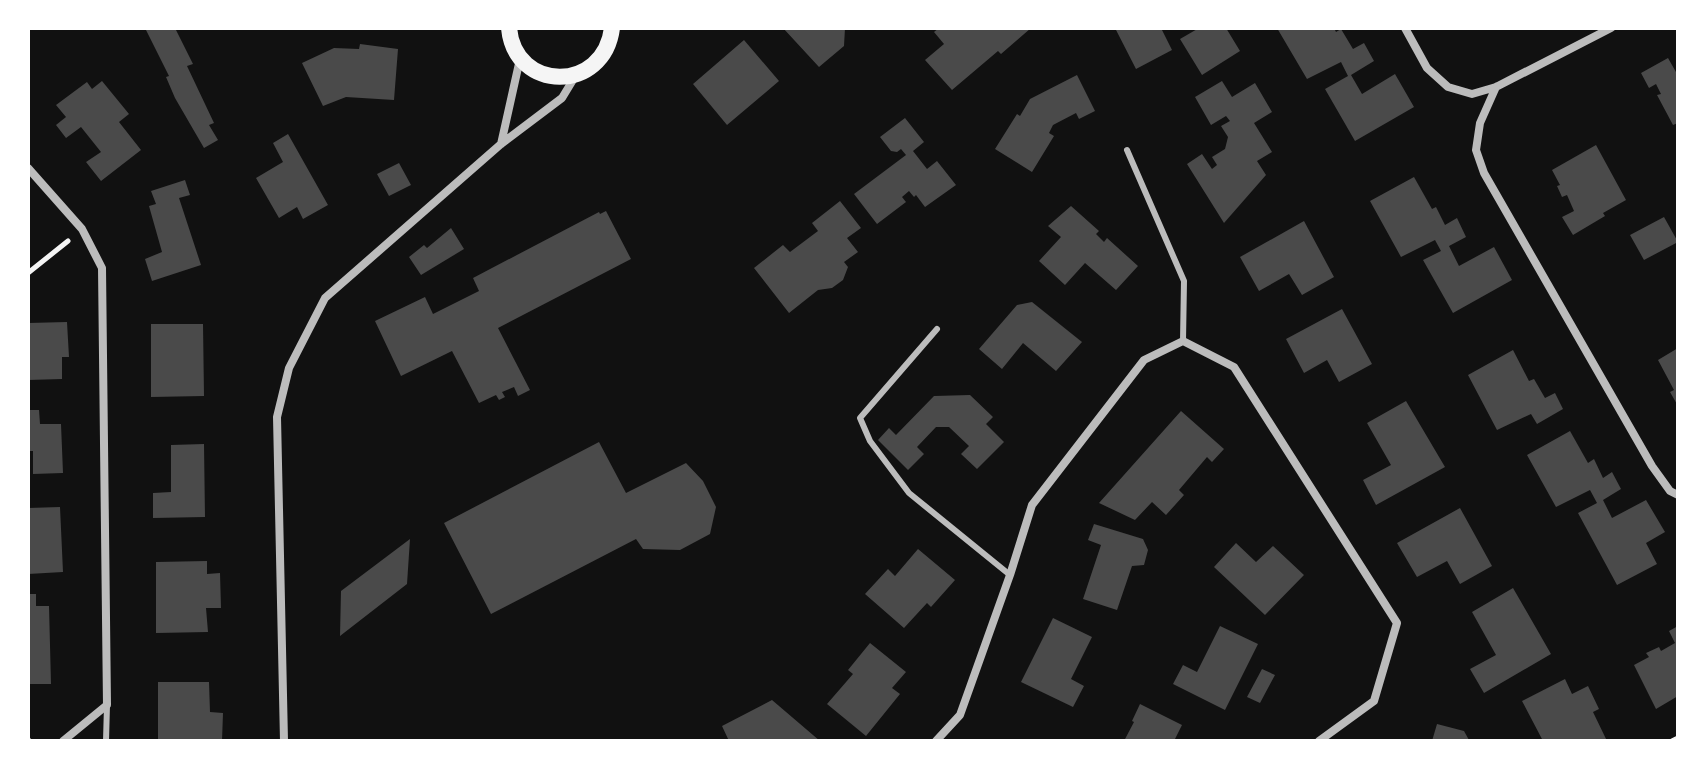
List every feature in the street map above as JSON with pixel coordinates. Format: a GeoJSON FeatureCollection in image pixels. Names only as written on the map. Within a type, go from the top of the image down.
{"type":"FeatureCollection","features":[{"type":"Feature","properties":{"kind":"main road"},"geometry":{"type":"LineString","coordinates":[[509,28],[511,42],[520,59],[535,71],[555,77],[576,75],[594,65],[602,57],[612,28]]}},
{"type":"Feature","properties":{"kind":"street"},"geometry":{"type":"LineString","coordinates":[[1405,28],[1427,68],[1448,87],[1472,94],[1496,87],[1611,28]]}},
{"type":"Feature","properties":{"kind":"street"},"geometry":{"type":"LineString","coordinates":[[501,144],[520,59]]}},
{"type":"Feature","properties":{"kind":"street"},"geometry":{"type":"LineString","coordinates":[[284,741],[277,417],[289,368],[325,298],[501,144],[562,98],[576,75]]}},
{"type":"Feature","properties":{"kind":"street"},"geometry":{"type":"LineString","coordinates":[[1496,87],[1480,123],[1476,150],[1484,173],[1652,466],[1670,491],[1678,495]]}},
{"type":"Feature","properties":{"kind":"street"},"geometry":{"type":"LineString","coordinates":[[28,168],[82,229],[102,268],[107,705],[63,741]]}},
{"type":"Feature","properties":{"kind":"street"},"geometry":{"type":"LineString","coordinates":[[936,741],[960,715],[1032,505],[1144,360],[1183,341],[1234,367],[1397,623],[1374,701],[1319,741]]}},
{"type":"Feature","properties":{"kind":"lane"},"geometry":{"type":"LineString","coordinates":[[1127,150],[1184,281],[1183,341]]}},
{"type":"Feature","properties":{"kind":"lane"},"geometry":{"type":"LineString","coordinates":[[937,329],[860,418],[870,441],[909,493],[1010,575]]}},
{"type":"Feature","properties":{"kind":"lane"},"geometry":{"type":"LineString","coordinates":[[106,741],[107,705]]}},
{"type":"Feature","properties":{"kind":"path"},"geometry":{"type":"LineString","coordinates":[[28,273],[82,229]]}},
{"type":"Feature","properties":{"kind":"path"},"geometry":{"type":"LineString","coordinates":[[1672,741],[1678,738]]}},
{"type":"Feature","properties":{"kind":"building"},"geometry":{"type":"Polygon","coordinates":[[[145,28],[175,28],[193,64],[187,66],[214,123],[209,125],[218,140],[204,148],[175,98],[166,77],[169,76],[145,28]]]}},
{"type":"Feature","properties":{"kind":"building"},"geometry":{"type":"Polygon","coordinates":[[[783,28],[845,28],[844,46],[819,67],[783,28]]]}},
{"type":"Feature","properties":{"kind":"building"},"geometry":{"type":"Polygon","coordinates":[[[939,28],[1031,28],[952,90],[925,60],[944,44],[934,32],[939,28]]]}},
{"type":"Feature","properties":{"kind":"building"},"geometry":{"type":"Polygon","coordinates":[[[1115,28],[1161,28],[1172,50],[1136,69],[1115,28]]]}},
{"type":"Feature","properties":{"kind":"building"},"geometry":{"type":"Polygon","coordinates":[[[1199,28],[1226,28],[1240,51],[1202,75],[1180,39],[1199,28]]]}},
{"type":"Feature","properties":{"kind":"building"},"geometry":{"type":"Polygon","coordinates":[[[1277,28],[1334,28],[1336,32],[1341,29],[1353,49],[1364,43],[1374,61],[1351,75],[1362,94],[1395,74],[1414,107],[1355,141],[1325,89],[1348,76],[1341,62],[1307,79],[1277,28]]]}},
{"type":"Feature","properties":{"kind":"building"},"geometry":{"type":"Polygon","coordinates":[[[744,40],[779,81],[727,125],[693,84],[744,40]]]}},
{"type":"Feature","properties":{"kind":"building"},"geometry":{"type":"Polygon","coordinates":[[[360,44],[398,49],[394,100],[346,97],[323,106],[302,63],[334,48],[359,49],[360,44]]]}},
{"type":"Feature","properties":{"kind":"building"},"geometry":{"type":"Polygon","coordinates":[[[1668,58],[1678,71],[1678,123],[1673,125],[1657,95],[1661,94],[1656,84],[1649,88],[1641,73],[1668,58]]]}},
{"type":"Feature","properties":{"kind":"building"},"geometry":{"type":"Polygon","coordinates":[[[1077,75],[1095,111],[1079,119],[1076,113],[1053,125],[1049,133],[1054,136],[1032,172],[995,149],[1030,99],[1077,75]]]}},
{"type":"Feature","properties":{"kind":"building"},"geometry":{"type":"Polygon","coordinates":[[[102,81],[129,114],[119,122],[141,150],[101,181],[86,162],[101,152],[81,127],[66,138],[56,125],[66,117],[56,105],[87,82],[92,89],[102,81]]]}},
{"type":"Feature","properties":{"kind":"building"},"geometry":{"type":"Polygon","coordinates":[[[1222,81],[1232,97],[1255,83],[1272,112],[1254,123],[1272,152],[1257,161],[1266,175],[1224,223],[1187,164],[1202,154],[1212,169],[1217,165],[1212,157],[1225,149],[1228,137],[1221,126],[1230,121],[1226,116],[1211,125],[1195,97],[1222,81]]]}},
{"type":"Feature","properties":{"kind":"building"},"geometry":{"type":"Polygon","coordinates":[[[905,118],[924,142],[913,151],[927,169],[937,161],[956,185],[925,207],[909,191],[902,197],[906,202],[877,224],[854,194],[906,155],[901,149],[891,151],[880,137],[905,118]]]}},
{"type":"Feature","properties":{"kind":"building"},"geometry":{"type":"Polygon","coordinates":[[[288,134],[328,205],[303,219],[297,207],[279,218],[256,178],[283,162],[273,143],[288,134]]]}},
{"type":"Feature","properties":{"kind":"building"},"geometry":{"type":"Polygon","coordinates":[[[1596,145],[1626,200],[1573,235],[1562,217],[1574,211],[1567,195],[1562,197],[1552,170],[1596,145]]]}},
{"type":"Feature","properties":{"kind":"building"},"geometry":{"type":"Polygon","coordinates":[[[399,163],[411,185],[389,196],[377,174],[399,163]]]}},
{"type":"Feature","properties":{"kind":"building"},"geometry":{"type":"Polygon","coordinates":[[[1414,177],[1445,225],[1457,218],[1466,237],[1449,246],[1459,266],[1494,247],[1512,280],[1453,313],[1423,260],[1441,251],[1435,240],[1401,257],[1370,201],[1414,177]]]}},
{"type":"Feature","properties":{"kind":"building"},"geometry":{"type":"Polygon","coordinates":[[[185,180],[190,195],[179,198],[201,265],[152,281],[145,259],[162,252],[149,206],[156,204],[151,191],[185,180]]]}},
{"type":"Feature","properties":{"kind":"building"},"geometry":{"type":"Polygon","coordinates":[[[840,201],[861,228],[847,238],[858,252],[844,262],[848,267],[843,280],[832,288],[818,290],[789,313],[754,268],[783,245],[790,252],[818,231],[812,223],[840,201]]]}},
{"type":"Feature","properties":{"kind":"building"},"geometry":{"type":"Polygon","coordinates":[[[1071,206],[1099,231],[1096,234],[1104,242],[1107,238],[1138,266],[1116,290],[1085,263],[1065,285],[1039,261],[1061,237],[1048,226],[1071,206]]]}},
{"type":"Feature","properties":{"kind":"building"},"geometry":{"type":"Polygon","coordinates":[[[606,211],[631,259],[498,328],[530,390],[518,396],[514,387],[502,392],[505,397],[499,400],[496,395],[479,403],[452,351],[401,376],[375,321],[425,297],[433,314],[479,291],[473,278],[606,211]]]}},
{"type":"Feature","properties":{"kind":"building"},"geometry":{"type":"Polygon","coordinates":[[[1664,217],[1678,242],[1644,260],[1630,235],[1664,217]]]}},
{"type":"Feature","properties":{"kind":"building"},"geometry":{"type":"Polygon","coordinates":[[[1304,221],[1334,277],[1302,295],[1289,274],[1259,291],[1240,257],[1304,221]]]}},
{"type":"Feature","properties":{"kind":"building"},"geometry":{"type":"Polygon","coordinates":[[[451,228],[464,249],[421,275],[409,257],[424,245],[427,248],[451,228]]]}},
{"type":"Feature","properties":{"kind":"building"},"geometry":{"type":"Polygon","coordinates":[[[1032,302],[1082,342],[1056,371],[1023,343],[1002,369],[979,349],[1017,305],[1032,302]]]}},
{"type":"Feature","properties":{"kind":"building"},"geometry":{"type":"Polygon","coordinates":[[[1342,309],[1372,364],[1339,382],[1327,360],[1304,373],[1286,339],[1342,309]]]}},
{"type":"Feature","properties":{"kind":"building"},"geometry":{"type":"Polygon","coordinates":[[[67,322],[69,357],[62,357],[62,379],[28,380],[28,323],[67,322]]]}},
{"type":"Feature","properties":{"kind":"building"},"geometry":{"type":"Polygon","coordinates":[[[151,324],[203,324],[204,396],[151,397],[151,324]]]}},
{"type":"Feature","properties":{"kind":"building"},"geometry":{"type":"Polygon","coordinates":[[[1678,348],[1678,406],[1670,392],[1674,390],[1658,360],[1678,348]]]}},
{"type":"Feature","properties":{"kind":"building"},"geometry":{"type":"Polygon","coordinates":[[[1513,350],[1529,381],[1534,379],[1545,398],[1555,393],[1563,409],[1537,424],[1531,414],[1497,430],[1468,375],[1513,350]]]}},
{"type":"Feature","properties":{"kind":"building"},"geometry":{"type":"Polygon","coordinates":[[[970,395],[993,417],[986,424],[1004,442],[977,469],[961,454],[969,446],[949,427],[936,427],[917,447],[924,454],[908,470],[878,440],[889,428],[896,435],[934,396],[970,395]]]}},
{"type":"Feature","properties":{"kind":"building"},"geometry":{"type":"Polygon","coordinates":[[[1406,401],[1445,467],[1376,505],[1363,480],[1391,465],[1367,423],[1406,401]]]}},
{"type":"Feature","properties":{"kind":"building"},"geometry":{"type":"Polygon","coordinates":[[[28,410],[39,410],[40,424],[61,424],[63,473],[33,474],[33,451],[28,451],[28,410]]]}},
{"type":"Feature","properties":{"kind":"building"},"geometry":{"type":"Polygon","coordinates":[[[1181,411],[1224,449],[1212,462],[1207,457],[1179,490],[1184,495],[1166,515],[1152,502],[1135,520],[1099,503],[1181,411]]]}},
{"type":"Feature","properties":{"kind":"building"},"geometry":{"type":"Polygon","coordinates":[[[1570,431],[1588,463],[1594,459],[1603,478],[1612,472],[1621,489],[1603,500],[1612,518],[1646,500],[1665,532],[1646,543],[1657,564],[1617,585],[1578,513],[1597,503],[1590,490],[1556,507],[1527,455],[1570,431]]]}},
{"type":"Feature","properties":{"kind":"building"},"geometry":{"type":"Polygon","coordinates":[[[599,442],[626,493],[686,463],[703,481],[716,507],[710,534],[680,550],[643,549],[636,539],[491,614],[444,523],[599,442]]]}},
{"type":"Feature","properties":{"kind":"building"},"geometry":{"type":"Polygon","coordinates":[[[204,444],[205,517],[153,518],[153,493],[171,492],[171,445],[204,444]]]}},
{"type":"Feature","properties":{"kind":"building"},"geometry":{"type":"Polygon","coordinates":[[[60,507],[63,572],[28,574],[28,508],[60,507]]]}},
{"type":"Feature","properties":{"kind":"building"},"geometry":{"type":"Polygon","coordinates":[[[1460,508],[1492,566],[1460,584],[1447,561],[1417,577],[1397,543],[1460,508]]]}},
{"type":"Feature","properties":{"kind":"building"},"geometry":{"type":"Polygon","coordinates":[[[1094,524],[1143,539],[1148,550],[1144,565],[1132,566],[1117,610],[1083,599],[1101,545],[1088,540],[1094,524]]]}},
{"type":"Feature","properties":{"kind":"building"},"geometry":{"type":"Polygon","coordinates":[[[410,539],[407,584],[340,636],[341,591],[410,539]]]}},
{"type":"Feature","properties":{"kind":"building"},"geometry":{"type":"Polygon","coordinates":[[[1236,543],[1256,562],[1273,546],[1304,575],[1265,615],[1214,567],[1236,543]]]}},
{"type":"Feature","properties":{"kind":"building"},"geometry":{"type":"Polygon","coordinates":[[[918,549],[955,580],[931,607],[927,603],[904,628],[865,594],[888,569],[895,576],[918,549]]]}},
{"type":"Feature","properties":{"kind":"building"},"geometry":{"type":"Polygon","coordinates":[[[207,561],[207,574],[220,573],[221,608],[206,608],[208,632],[156,633],[156,562],[207,561]]]}},
{"type":"Feature","properties":{"kind":"building"},"geometry":{"type":"Polygon","coordinates":[[[1513,588],[1551,654],[1484,693],[1470,669],[1496,655],[1472,612],[1513,588]]]}},
{"type":"Feature","properties":{"kind":"building"},"geometry":{"type":"Polygon","coordinates":[[[28,594],[36,594],[36,606],[49,606],[51,684],[28,684],[28,594]]]}},
{"type":"Feature","properties":{"kind":"building"},"geometry":{"type":"Polygon","coordinates":[[[1053,618],[1092,637],[1071,679],[1084,686],[1073,707],[1021,682],[1053,618]]]}},
{"type":"Feature","properties":{"kind":"building"},"geometry":{"type":"Polygon","coordinates":[[[1220,626],[1258,644],[1225,710],[1173,684],[1183,665],[1197,672],[1220,626]]]}},
{"type":"Feature","properties":{"kind":"building"},"geometry":{"type":"Polygon","coordinates":[[[1678,626],[1678,696],[1656,709],[1634,665],[1649,657],[1646,653],[1659,647],[1661,651],[1675,643],[1669,631],[1678,626]]]}},
{"type":"Feature","properties":{"kind":"building"},"geometry":{"type":"Polygon","coordinates":[[[870,643],[906,672],[892,688],[900,694],[866,736],[827,704],[853,674],[848,670],[870,643]]]}},
{"type":"Feature","properties":{"kind":"building"},"geometry":{"type":"Polygon","coordinates":[[[1262,669],[1275,675],[1260,703],[1247,697],[1262,669]]]}},
{"type":"Feature","properties":{"kind":"building"},"geometry":{"type":"Polygon","coordinates":[[[1565,679],[1572,694],[1588,686],[1599,709],[1593,712],[1607,741],[1543,741],[1522,701],[1565,679]]]}},
{"type":"Feature","properties":{"kind":"building"},"geometry":{"type":"Polygon","coordinates":[[[158,682],[209,682],[210,712],[223,713],[222,741],[158,741],[158,682]]]}},
{"type":"Feature","properties":{"kind":"building"},"geometry":{"type":"Polygon","coordinates":[[[772,700],[820,741],[729,741],[722,726],[772,700]]]}},
{"type":"Feature","properties":{"kind":"building"},"geometry":{"type":"Polygon","coordinates":[[[1140,704],[1182,725],[1174,741],[1124,741],[1140,704]]]}},
{"type":"Feature","properties":{"kind":"building"},"geometry":{"type":"Polygon","coordinates":[[[1437,724],[1464,731],[1469,740],[1432,741],[1437,724]]]}}]}
